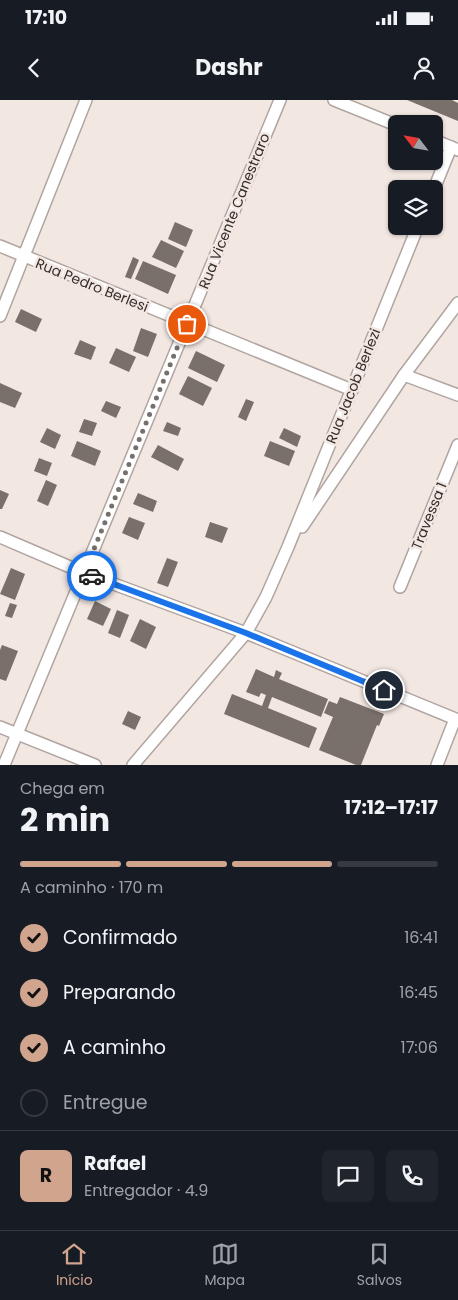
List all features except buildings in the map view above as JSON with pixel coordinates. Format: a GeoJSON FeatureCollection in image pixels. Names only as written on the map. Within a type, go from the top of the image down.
{"type":"FeatureCollection","features":[{"type":"Feature","properties":{"kind":"street"},"geometry":{"type":"LineString","coordinates":[[0,316],[86,100]]}},
{"type":"Feature","properties":{"kind":"street","name":"Rua Vicente Canestraro"},"geometry":{"type":"LineString","coordinates":[[4,765],[280,100]]}},
{"type":"Feature","properties":{"kind":"street"},"geometry":{"type":"LineString","coordinates":[[334,100],[388,122]]}},
{"type":"Feature","properties":{"kind":"street"},"geometry":{"type":"LineString","coordinates":[[438,180],[454,149]]}},
{"type":"Feature","properties":{"kind":"street","name":"Rua Jacob Berlezi"},"geometry":{"type":"LineString","coordinates":[[133,765],[246,633],[266,597],[414,235]]}},
{"type":"Feature","properties":{"kind":"street","name":"Rua Pedro Berlesi"},"geometry":{"type":"LineString","coordinates":[[0,246],[352,390]]}},
{"type":"Feature","properties":{"kind":"street","name":"Rua Jacob Berlezi"},"geometry":{"type":"LineString","coordinates":[[288,547],[404,376],[458,303]]}},
{"type":"Feature","properties":{"kind":"street"},"geometry":{"type":"LineString","coordinates":[[404,376],[458,395]]}},
{"type":"Feature","properties":{"kind":"street","name":"Travessa 1"},"geometry":{"type":"LineString","coordinates":[[400,587],[458,445]]}},
{"type":"Feature","properties":{"kind":"street"},"geometry":{"type":"LineString","coordinates":[[0,537],[84,573],[246,633],[456,720],[437,765]]}},
{"type":"Feature","properties":{"kind":"street"},"geometry":{"type":"LineString","coordinates":[[0,727],[94,765]]}},
{"type":"Feature","properties":{"kind":"way so far"},"geometry":{"type":"LineString","coordinates":[[92,576],[84,573],[187,324]]}},
{"type":"Feature","properties":{"kind":"route"},"geometry":{"type":"LineString","coordinates":[[92,576],[246,633],[384,690]]}}]}
